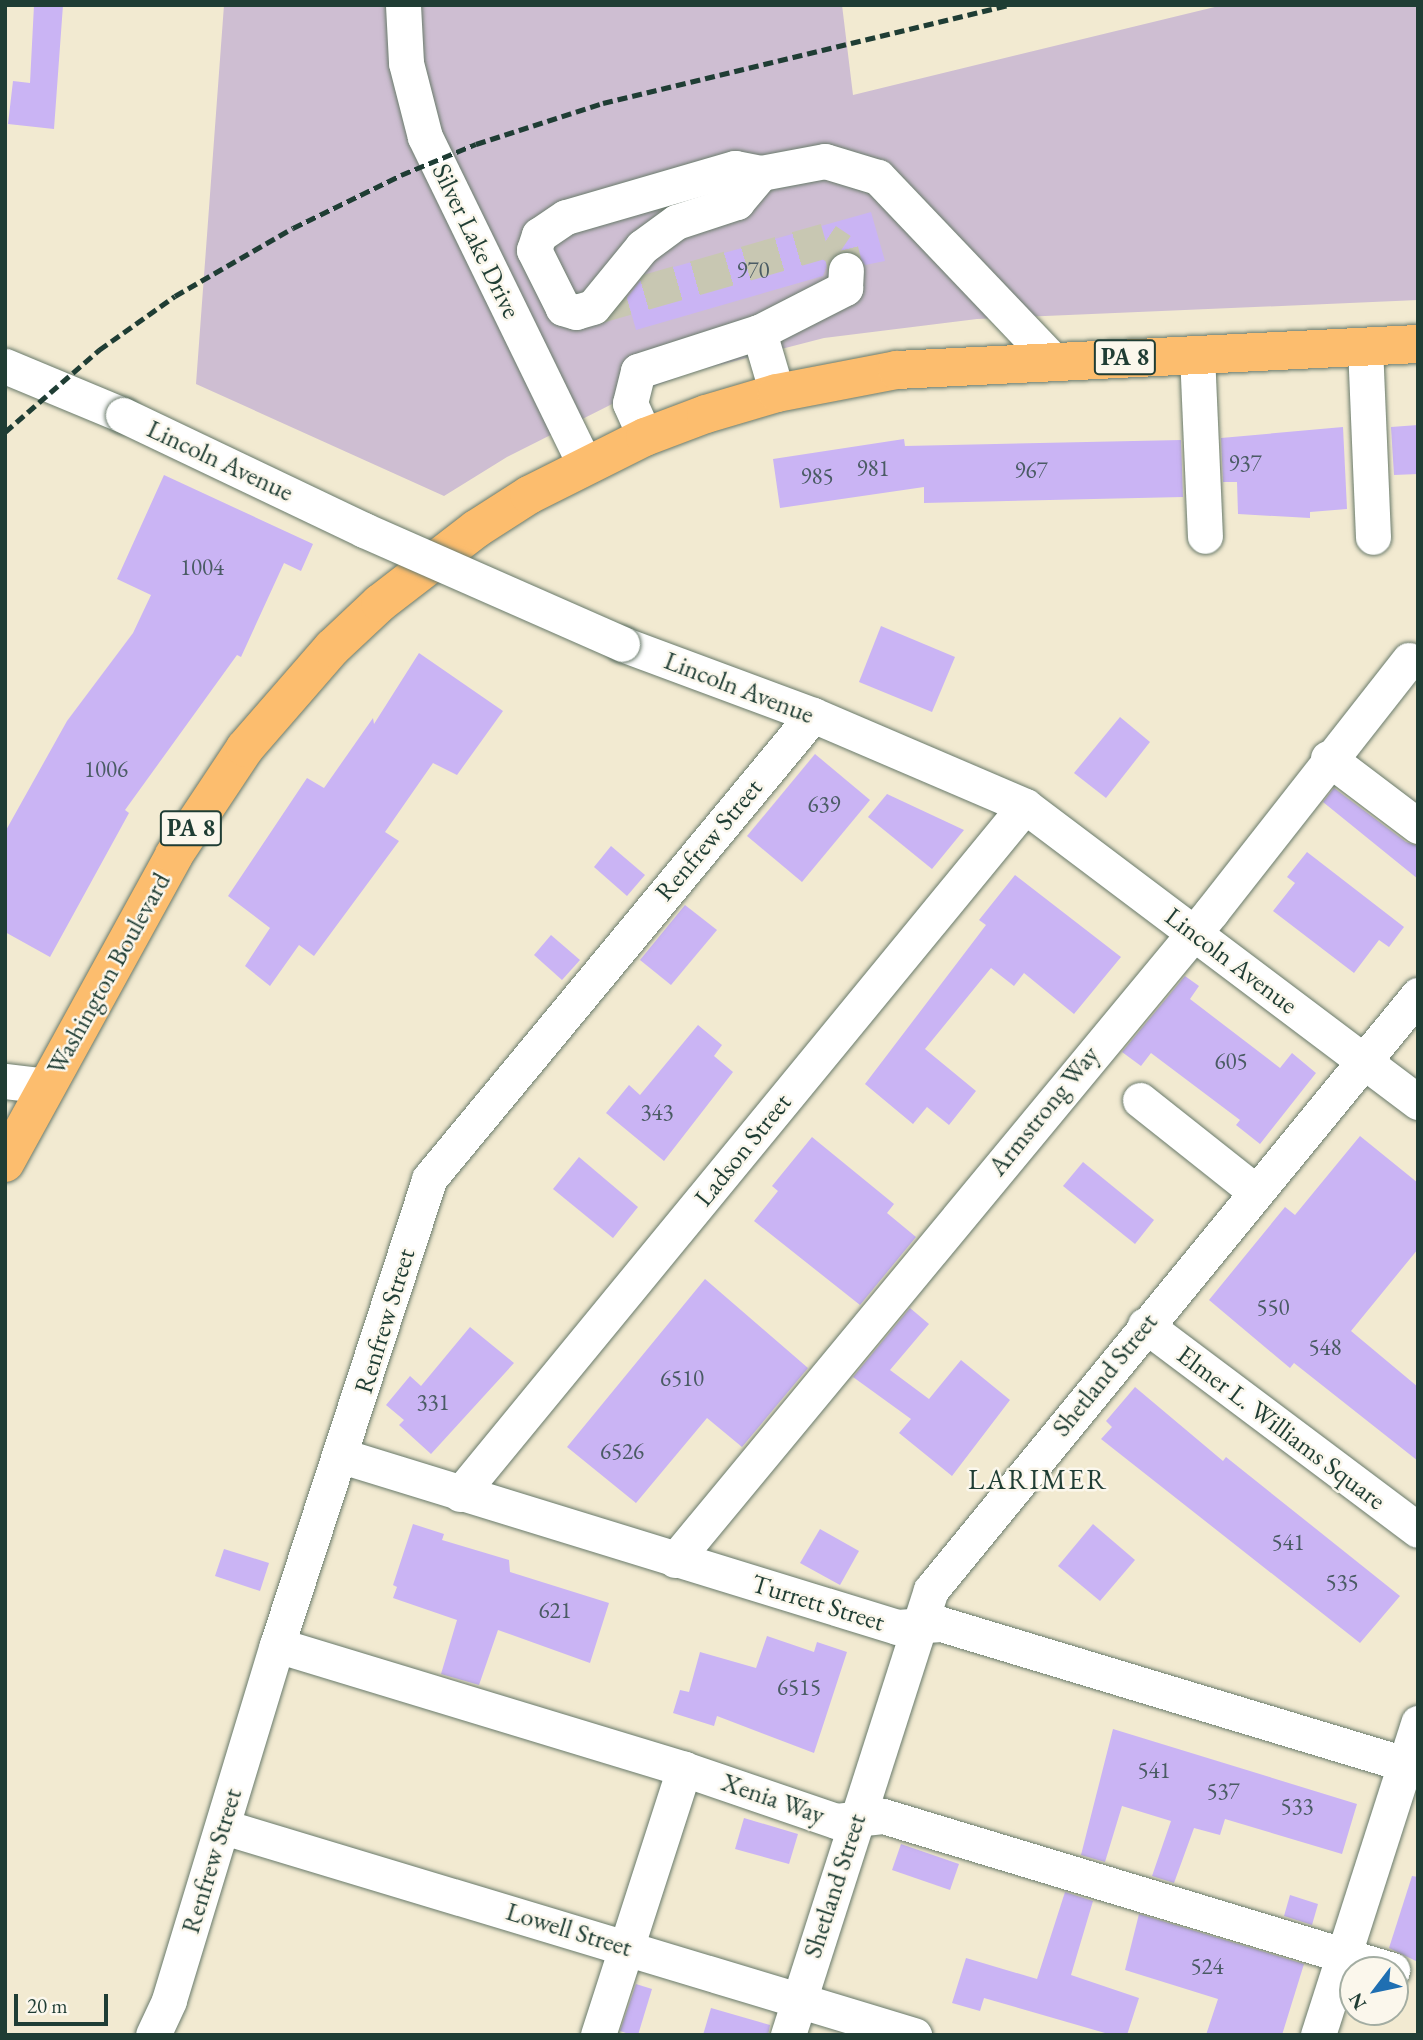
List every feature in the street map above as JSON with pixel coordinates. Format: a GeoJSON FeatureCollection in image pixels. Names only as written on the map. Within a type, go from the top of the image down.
{"type":"FeatureCollection","features":[{"type":"Feature","properties":{"kind":"highway","name":"Washington Boulevard"},"geometry":{"type":"LineString","coordinates":[[5,1163],[174,855],[245,748],[288,695],[332,648],[426,565],[475,528],[585,465],[645,438],[777,393],[897,370],[1052,360],[1418,344]]}},
{"type":"Feature","properties":{"kind":"street","name":"Silver Lake Drive"},"geometry":{"type":"LineString","coordinates":[[403,5],[406,63],[425,137],[585,465]]}},
{"type":"Feature","properties":{"kind":"street"},"geometry":{"type":"LineString","coordinates":[[748,171],[737,202],[676,222],[642,247],[593,307],[576,312],[563,308],[534,250],[539,235],[566,217],[596,225],[697,195],[748,171],[825,161],[878,177],[1052,360]]}},
{"type":"Feature","properties":{"kind":"street"},"geometry":{"type":"LineString","coordinates":[[645,438],[630,403],[638,371],[759,332],[845,288],[846,270]]}},
{"type":"Feature","properties":{"kind":"street"},"geometry":{"type":"LineString","coordinates":[[759,332],[777,393]]}},
{"type":"Feature","properties":{"kind":"street"},"geometry":{"type":"LineString","coordinates":[[1365,346],[1373,537]]}},
{"type":"Feature","properties":{"kind":"street"},"geometry":{"type":"LineString","coordinates":[[1197,354],[1205,536]]}},
{"type":"Feature","properties":{"kind":"street","name":"Lincoln Avenue"},"geometry":{"type":"LineString","coordinates":[[5,366],[123,415],[364,530],[622,644],[813,715],[1025,806],[1418,1102]]}},
{"type":"Feature","properties":{"kind":"street","name":"Armstrong Way"},"geometry":{"type":"LineString","coordinates":[[675,1560],[1193,932],[1328,758],[1409,660]]}},
{"type":"Feature","properties":{"kind":"street","name":"Renfrew Street"},"geometry":{"type":"LineString","coordinates":[[153,2035],[169,2000],[224,1827],[277,1645],[342,1456],[429,1179],[813,715]]}},
{"type":"Feature","properties":{"kind":"street"},"geometry":{"type":"LineString","coordinates":[[1328,758],[1418,826]]}},
{"type":"Feature","properties":{"kind":"street","name":"Ladson Street"},"geometry":{"type":"LineString","coordinates":[[460,1494],[1025,806]]}},
{"type":"Feature","properties":{"kind":"street","name":"Shetland Street"},"geometry":{"type":"LineString","coordinates":[[788,2035],[931,1590],[1362,1060],[1418,996]]}},
{"type":"Feature","properties":{"kind":"street"},"geometry":{"type":"LineString","coordinates":[[5,1082],[47,1086]]}},
{"type":"Feature","properties":{"kind":"street"},"geometry":{"type":"LineString","coordinates":[[1140,1100],[1255,1191]]}},
{"type":"Feature","properties":{"kind":"street","name":"Elmer L. Williams Square"},"geometry":{"type":"LineString","coordinates":[[1145,1325],[1418,1530]]}},
{"type":"Feature","properties":{"kind":"street","name":"Turrett Street"},"geometry":{"type":"LineString","coordinates":[[342,1456],[897,1627],[941,1624],[1412,1766]]}},
{"type":"Feature","properties":{"kind":"street","name":"Xenia Way"},"geometry":{"type":"LineString","coordinates":[[277,1645],[684,1769],[836,1821],[883,1816],[1345,1956]]}},
{"type":"Feature","properties":{"kind":"street"},"geometry":{"type":"LineString","coordinates":[[1318,2035],[1342,1955],[1412,1766],[1418,1723]]}},
{"type":"Feature","properties":{"kind":"street"},"geometry":{"type":"LineString","coordinates":[[598,2035],[624,1947],[684,1769]]}},
{"type":"Feature","properties":{"kind":"street","name":"Lowell Street"},"geometry":{"type":"LineString","coordinates":[[224,1827],[914,2035]]}},
{"type":"Feature","properties":{"kind":"shaded area"},"geometry":{"type":"Polygon","coordinates":[[[224,5],[842,5],[853,95],[1223,5],[1418,5],[1418,300],[977,319],[824,338],[692,372],[628,396],[507,457],[444,496],[196,384],[224,5]]]}},
{"type":"Feature","properties":{"kind":"building"},"geometry":{"type":"Polygon","coordinates":[[[34,5],[63,5],[54,129],[8,124],[13,81],[30,83],[34,5]]]}},
{"type":"Feature","properties":{"kind":"building"},"geometry":{"type":"Polygon","coordinates":[[[871,212],[885,261],[865,265],[856,253],[838,252],[829,260],[823,276],[636,330],[627,298],[645,275],[871,212]]]}},
{"type":"Feature","properties":{"kind":"building"},"geometry":{"type":"Polygon","coordinates":[[[1418,425],[1418,474],[1394,475],[1391,427],[1418,425]]]}},
{"type":"Feature","properties":{"kind":"building"},"geometry":{"type":"Polygon","coordinates":[[[1343,427],[1347,509],[1310,512],[1310,518],[1238,514],[1237,482],[1223,482],[1221,438],[1343,427]]]}},
{"type":"Feature","properties":{"kind":"building"},"geometry":{"type":"Polygon","coordinates":[[[904,439],[905,446],[1181,440],[1183,497],[924,503],[924,487],[780,508],[773,459],[904,439]]]}},
{"type":"Feature","properties":{"kind":"building"},"geometry":{"type":"Polygon","coordinates":[[[164,475],[313,544],[301,571],[284,563],[241,657],[237,655],[125,810],[129,813],[50,957],[5,932],[5,832],[67,721],[133,633],[151,595],[117,579],[164,475]]]}},
{"type":"Feature","properties":{"kind":"building"},"geometry":{"type":"Polygon","coordinates":[[[881,626],[955,657],[932,712],[859,682],[881,626]]]}},
{"type":"Feature","properties":{"kind":"building"},"geometry":{"type":"Polygon","coordinates":[[[419,653],[503,711],[457,775],[433,763],[385,832],[399,841],[314,956],[299,945],[270,986],[245,966],[270,928],[228,896],[307,778],[324,788],[373,718],[374,724],[419,653]]]}},
{"type":"Feature","properties":{"kind":"building"},"geometry":{"type":"Polygon","coordinates":[[[1120,717],[1150,742],[1106,798],[1074,773],[1120,717]]]}},
{"type":"Feature","properties":{"kind":"building"},"geometry":{"type":"Polygon","coordinates":[[[815,754],[870,800],[802,882],[747,836],[815,754]]]}},
{"type":"Feature","properties":{"kind":"building"},"geometry":{"type":"Polygon","coordinates":[[[1334,788],[1406,842],[1418,846],[1418,879],[1323,802],[1334,788]]]}},
{"type":"Feature","properties":{"kind":"building"},"geometry":{"type":"Polygon","coordinates":[[[887,794],[964,830],[932,869],[868,817],[887,794]]]}},
{"type":"Feature","properties":{"kind":"building"},"geometry":{"type":"Polygon","coordinates":[[[611,846],[645,875],[627,896],[594,867],[611,846]]]}},
{"type":"Feature","properties":{"kind":"building"},"geometry":{"type":"Polygon","coordinates":[[[1307,852],[1404,927],[1389,947],[1379,940],[1354,973],[1273,911],[1295,883],[1287,877],[1307,852]]]}},
{"type":"Feature","properties":{"kind":"building"},"geometry":{"type":"Polygon","coordinates":[[[1015,875],[1121,957],[1074,1014],[1024,973],[1014,986],[991,968],[925,1049],[976,1091],[949,1125],[927,1107],[913,1124],[865,1084],[986,925],[979,920],[1015,875]]]}},
{"type":"Feature","properties":{"kind":"building"},"geometry":{"type":"Polygon","coordinates":[[[685,905],[717,930],[671,985],[640,960],[685,905]]]}},
{"type":"Feature","properties":{"kind":"building"},"geometry":{"type":"Polygon","coordinates":[[[551,935],[580,960],[562,980],[534,955],[551,935]]]}},
{"type":"Feature","properties":{"kind":"building"},"geometry":{"type":"Polygon","coordinates":[[[1185,976],[1199,986],[1190,999],[1280,1068],[1292,1053],[1316,1073],[1260,1144],[1236,1125],[1240,1120],[1151,1053],[1141,1066],[1122,1052],[1185,976]]]}},
{"type":"Feature","properties":{"kind":"building"},"geometry":{"type":"Polygon","coordinates":[[[698,1025],[722,1045],[714,1056],[733,1072],[664,1161],[606,1113],[629,1085],[640,1095],[698,1025]]]}},
{"type":"Feature","properties":{"kind":"building"},"geometry":{"type":"Polygon","coordinates":[[[1360,1136],[1418,1183],[1418,1249],[1351,1331],[1418,1387],[1418,1461],[1294,1363],[1290,1368],[1209,1300],[1285,1207],[1295,1215],[1360,1136]]]}},
{"type":"Feature","properties":{"kind":"building"},"geometry":{"type":"Polygon","coordinates":[[[812,1137],[894,1204],[887,1213],[916,1237],[860,1305],[754,1221],[778,1191],[772,1186],[812,1137]]]}},
{"type":"Feature","properties":{"kind":"building"},"geometry":{"type":"Polygon","coordinates":[[[579,1157],[638,1207],[613,1238],[553,1189],[579,1157]]]}},
{"type":"Feature","properties":{"kind":"building"},"geometry":{"type":"Polygon","coordinates":[[[1083,1162],[1154,1220],[1135,1244],[1063,1186],[1083,1162]]]}},
{"type":"Feature","properties":{"kind":"building"},"geometry":{"type":"Polygon","coordinates":[[[705,1279],[808,1368],[742,1447],[707,1418],[636,1503],[567,1447],[705,1279]]]}},
{"type":"Feature","properties":{"kind":"building"},"geometry":{"type":"Polygon","coordinates":[[[910,1308],[929,1324],[890,1370],[929,1399],[961,1360],[1010,1400],[952,1476],[899,1433],[911,1419],[853,1377],[910,1308]]]}},
{"type":"Feature","properties":{"kind":"building"},"geometry":{"type":"Polygon","coordinates":[[[470,1327],[514,1363],[431,1454],[399,1425],[404,1420],[386,1405],[410,1376],[421,1386],[470,1327]]]}},
{"type":"Feature","properties":{"kind":"building"},"geometry":{"type":"Polygon","coordinates":[[[1135,1387],[1223,1461],[1226,1457],[1400,1596],[1360,1643],[1101,1439],[1112,1427],[1106,1421],[1135,1387]]]}},
{"type":"Feature","properties":{"kind":"building"},"geometry":{"type":"Polygon","coordinates":[[[413,1524],[444,1534],[442,1540],[509,1560],[510,1572],[609,1603],[590,1663],[498,1630],[479,1685],[441,1674],[457,1620],[393,1598],[397,1587],[393,1585],[413,1524]]]}},
{"type":"Feature","properties":{"kind":"building"},"geometry":{"type":"Polygon","coordinates":[[[1093,1524],[1135,1560],[1100,1601],[1058,1566],[1093,1524]]]}},
{"type":"Feature","properties":{"kind":"building"},"geometry":{"type":"Polygon","coordinates":[[[820,1529],[859,1551],[840,1585],[800,1563],[820,1529]]]}},
{"type":"Feature","properties":{"kind":"building"},"geometry":{"type":"Polygon","coordinates":[[[224,1549],[269,1563],[260,1591],[215,1576],[224,1549]]]}},
{"type":"Feature","properties":{"kind":"building"},"geometry":{"type":"Polygon","coordinates":[[[767,1636],[814,1652],[817,1642],[847,1652],[814,1753],[717,1716],[714,1726],[673,1713],[680,1690],[689,1692],[700,1652],[756,1668],[767,1636]]]}},
{"type":"Feature","properties":{"kind":"building"},"geometry":{"type":"Polygon","coordinates":[[[1113,1729],[1357,1804],[1342,1854],[1225,1819],[1220,1835],[1194,1828],[1174,1883],[1152,1876],[1171,1821],[1122,1806],[1105,1862],[1081,1855],[1113,1729]]]}},
{"type":"Feature","properties":{"kind":"building"},"geometry":{"type":"Polygon","coordinates":[[[744,1818],[798,1834],[789,1864],[735,1849],[744,1818]]]}},
{"type":"Feature","properties":{"kind":"building"},"geometry":{"type":"Polygon","coordinates":[[[901,1844],[959,1864],[950,1890],[892,1870],[901,1844]]]}},
{"type":"Feature","properties":{"kind":"building"},"geometry":{"type":"Polygon","coordinates":[[[1412,1876],[1418,1877],[1418,1962],[1389,1948],[1412,1876]]]}},
{"type":"Feature","properties":{"kind":"building"},"geometry":{"type":"Polygon","coordinates":[[[1065,1892],[1093,1901],[1071,1975],[1139,1998],[1127,2035],[1112,2035],[984,1998],[980,2011],[952,2003],[966,1958],[1037,1979],[1065,1892]]]}},
{"type":"Feature","properties":{"kind":"building"},"geometry":{"type":"Polygon","coordinates":[[[1290,1895],[1318,1904],[1312,1925],[1284,1916],[1290,1895]]]}},
{"type":"Feature","properties":{"kind":"building"},"geometry":{"type":"Polygon","coordinates":[[[1139,1914],[1304,1964],[1282,2035],[1206,2035],[1218,1999],[1125,1970],[1139,1914]]]}},
{"type":"Feature","properties":{"kind":"building"},"geometry":{"type":"Polygon","coordinates":[[[636,1984],[652,1989],[638,2035],[632,2035],[620,2031],[636,1984]]]}},
{"type":"Feature","properties":{"kind":"building"},"geometry":{"type":"Polygon","coordinates":[[[711,2008],[770,2025],[768,2035],[703,2035],[711,2008]]]}},
{"type":"Feature","properties":{"kind":"tunnel"},"geometry":{"type":"LineString","coordinates":[[593,307],[826,240],[841,250],[846,270]]}},
{"type":"Feature","properties":{"kind":"railway"},"geometry":{"type":"LineString","coordinates":[[5,432],[99,350],[175,296],[293,228],[401,175],[476,144],[603,103],[1008,5]]}},
{"type":"Feature","properties":{"kind":"district","name":"LARIMER"},"geometry":{"type":"Point","coordinates":[1038,1479]}}]}
